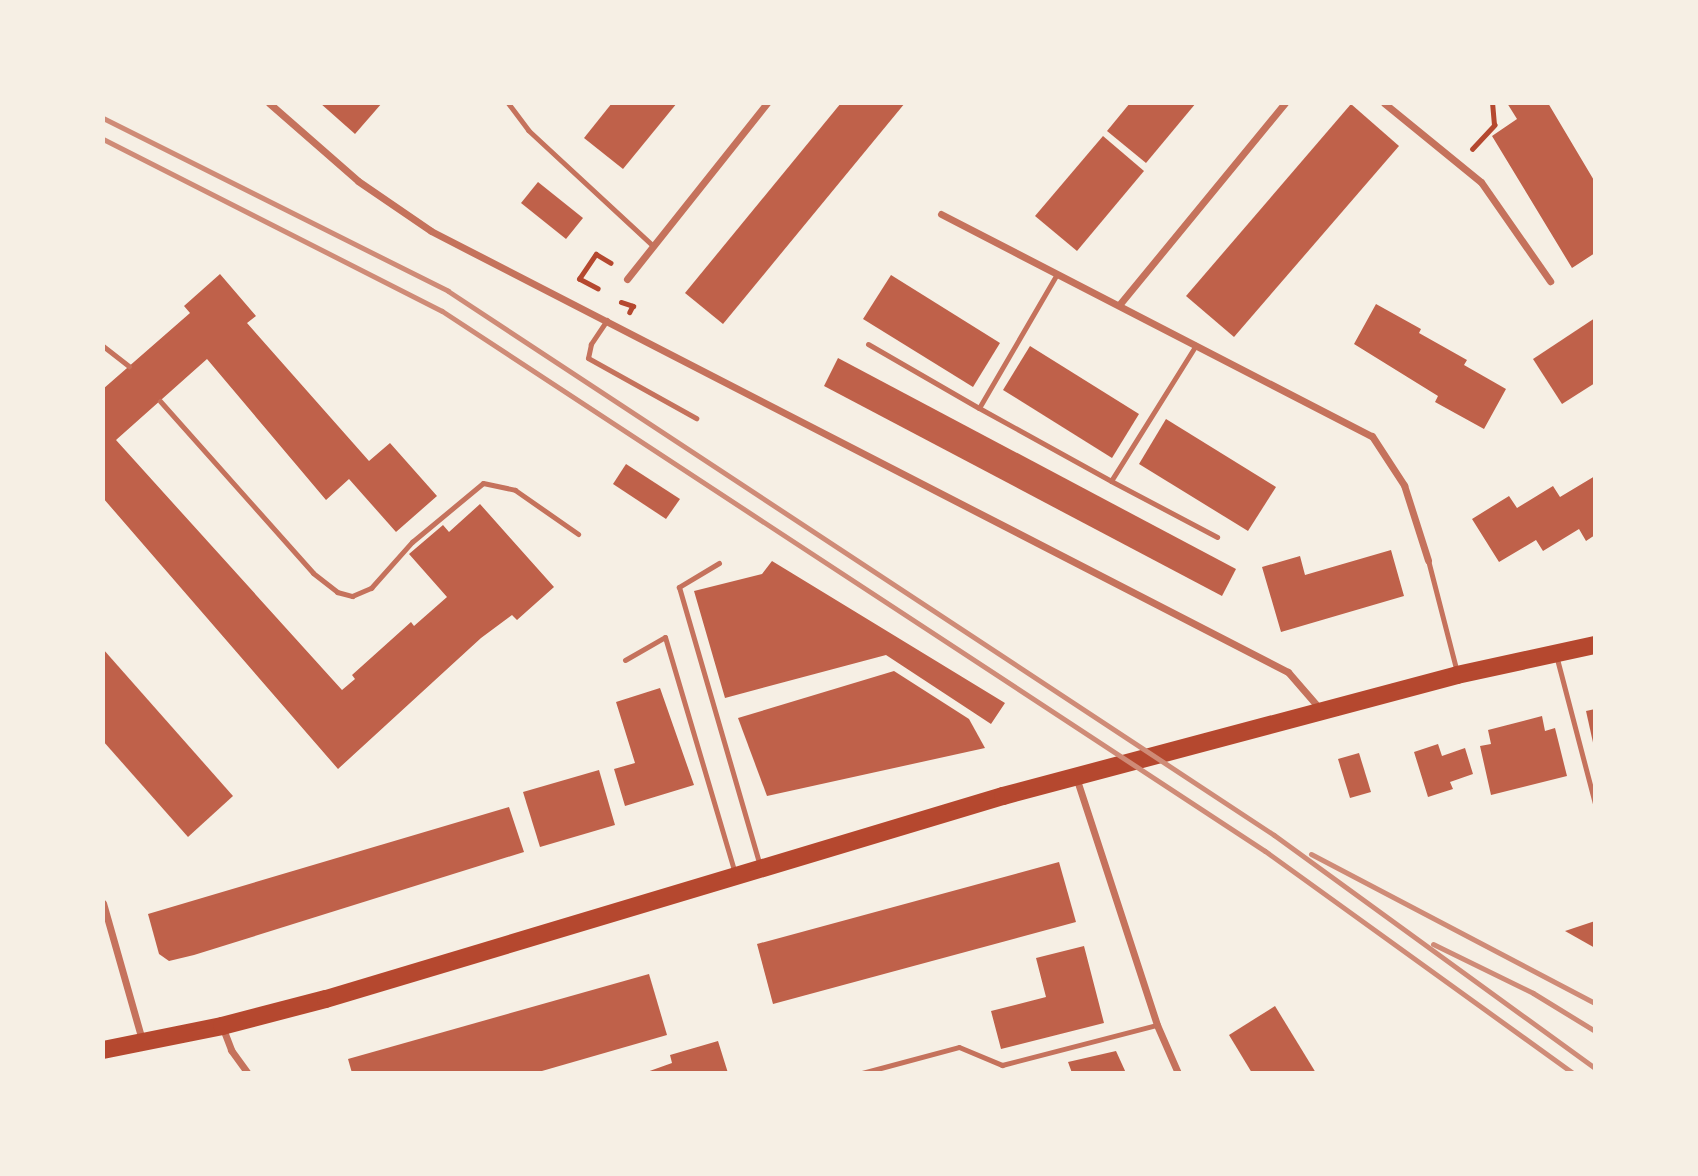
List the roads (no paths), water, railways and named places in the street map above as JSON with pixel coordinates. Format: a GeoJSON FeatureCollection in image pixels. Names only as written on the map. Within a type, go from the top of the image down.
{"type":"FeatureCollection","features":[{"type":"Feature","properties":{"kind":"main road"},"geometry":{"type":"LineString","coordinates":[[103,1050],[222,1026],[1003,796],[1457,675],[1595,645]]}},
{"type":"Feature","properties":{"kind":"street"},"geometry":{"type":"LineString","coordinates":[[269,103],[358,181],[431,231],[1288,672],[1323,712]]}},
{"type":"Feature","properties":{"kind":"street"},"geometry":{"type":"LineString","coordinates":[[626,279],[767,103]]}},
{"type":"Feature","properties":{"kind":"street"},"geometry":{"type":"LineString","coordinates":[[1119,305],[1285,103]]}},
{"type":"Feature","properties":{"kind":"street"},"geometry":{"type":"LineString","coordinates":[[1384,103],[1481,182],[1550,281]]}},
{"type":"Feature","properties":{"kind":"street"},"geometry":{"type":"LineString","coordinates":[[941,214],[1372,436],[1404,485],[1428,560]]}},
{"type":"Feature","properties":{"kind":"street"},"geometry":{"type":"LineString","coordinates":[[1076,778],[1157,1025],[1178,1073]]}},
{"type":"Feature","properties":{"kind":"street"},"geometry":{"type":"LineString","coordinates":[[103,903],[143,1044]]}},
{"type":"Feature","properties":{"kind":"street"},"geometry":{"type":"LineString","coordinates":[[222,1026],[235,1057],[248,1073]]}},
{"type":"Feature","properties":{"kind":"lane"},"geometry":{"type":"LineString","coordinates":[[508,103],[528,130],[652,245]]}},
{"type":"Feature","properties":{"kind":"lane"},"geometry":{"type":"LineString","coordinates":[[979,408],[1057,274]]}},
{"type":"Feature","properties":{"kind":"lane"},"geometry":{"type":"LineString","coordinates":[[607,320],[591,344],[588,358],[696,418]]}},
{"type":"Feature","properties":{"kind":"lane"},"geometry":{"type":"LineString","coordinates":[[867,344],[1111,481],[1217,537]]}},
{"type":"Feature","properties":{"kind":"lane"},"geometry":{"type":"LineString","coordinates":[[1111,481],[1196,345]]}},
{"type":"Feature","properties":{"kind":"lane"},"geometry":{"type":"LineString","coordinates":[[103,346],[130,366]]}},
{"type":"Feature","properties":{"kind":"lane"},"geometry":{"type":"LineString","coordinates":[[160,401],[313,573],[337,592],[352,596],[371,588],[412,542],[483,482],[515,490],[578,534]]}},
{"type":"Feature","properties":{"kind":"lane"},"geometry":{"type":"LineString","coordinates":[[1428,560],[1457,675]]}},
{"type":"Feature","properties":{"kind":"lane"},"geometry":{"type":"LineString","coordinates":[[719,563],[679,587],[761,868]]}},
{"type":"Feature","properties":{"kind":"lane"},"geometry":{"type":"LineString","coordinates":[[625,660],[665,637],[736,876]]}},
{"type":"Feature","properties":{"kind":"lane"},"geometry":{"type":"LineString","coordinates":[[1555,653],[1595,804]]}},
{"type":"Feature","properties":{"kind":"lane"},"geometry":{"type":"LineString","coordinates":[[862,1073],[960,1047],[1002,1065],[1157,1025]]}},
{"type":"Feature","properties":{"kind":"railway"},"geometry":{"type":"LineString","coordinates":[[103,118],[448,291],[1274,835],[1595,1068]]}},
{"type":"Feature","properties":{"kind":"railway"},"geometry":{"type":"LineString","coordinates":[[103,139],[442,311],[1265,851],[1573,1073]]}},
{"type":"Feature","properties":{"kind":"railway"},"geometry":{"type":"LineString","coordinates":[[1311,854],[1595,1003]]}},
{"type":"Feature","properties":{"kind":"railway"},"geometry":{"type":"LineString","coordinates":[[1433,944],[1533,993],[1595,1031]]}}]}
